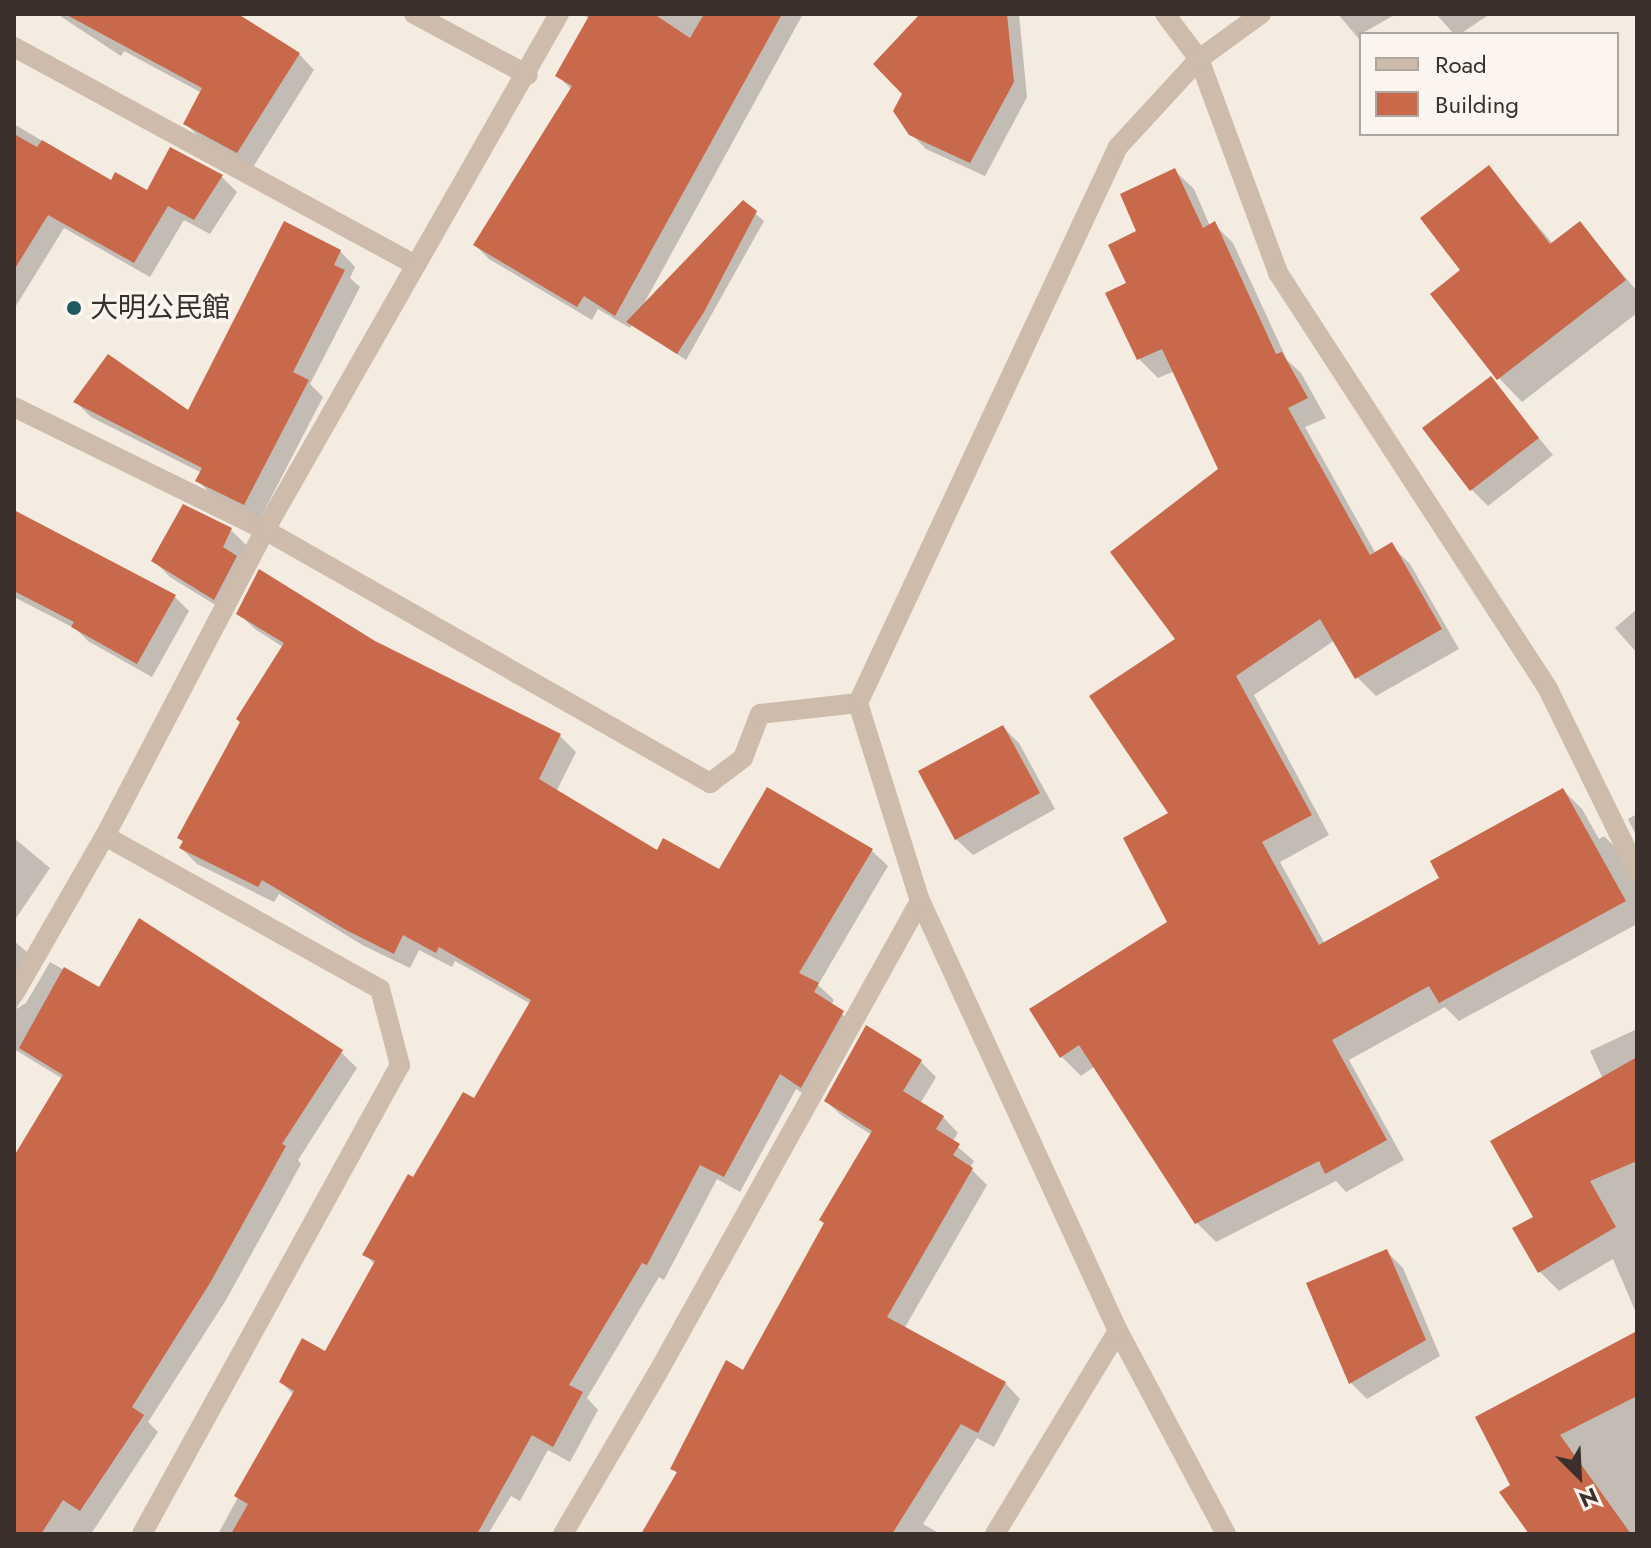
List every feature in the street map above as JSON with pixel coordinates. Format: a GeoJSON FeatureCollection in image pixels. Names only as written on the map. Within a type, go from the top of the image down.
{"type":"FeatureCollection","features":[{"type":"Feature","properties":{"kind":"street"},"geometry":{"type":"LineString","coordinates":[[414,14],[528,75]]}},
{"type":"Feature","properties":{"kind":"street"},"geometry":{"type":"LineString","coordinates":[[14,994],[105,836],[265,530],[528,75],[559,14]]}},
{"type":"Feature","properties":{"kind":"street"},"geometry":{"type":"LineString","coordinates":[[1165,14],[1199,59],[1278,273],[1548,689],[1637,871]]}},
{"type":"Feature","properties":{"kind":"street"},"geometry":{"type":"LineString","coordinates":[[1226,1534],[1118,1331],[920,901],[858,703],[1118,147],[1199,59],[1261,14]]}},
{"type":"Feature","properties":{"kind":"street"},"geometry":{"type":"LineString","coordinates":[[14,47],[416,265]]}},
{"type":"Feature","properties":{"kind":"street"},"geometry":{"type":"LineString","coordinates":[[14,407],[265,530],[710,783],[743,758],[760,714],[858,703]]}},
{"type":"Feature","properties":{"kind":"street"},"geometry":{"type":"LineString","coordinates":[[105,836],[380,989],[400,1065],[142,1534]]}},
{"type":"Feature","properties":{"kind":"street"},"geometry":{"type":"LineString","coordinates":[[563,1534],[665,1360],[920,901]]}},
{"type":"Feature","properties":{"kind":"street"},"geometry":{"type":"LineString","coordinates":[[995,1534],[1118,1331]]}},
{"type":"Feature","properties":{"kind":"building"},"geometry":{"type":"Polygon","coordinates":[[[65,14],[238,14],[300,53],[237,153],[183,124],[202,88],[65,14]]]}},
{"type":"Feature","properties":{"kind":"building"},"geometry":{"type":"Polygon","coordinates":[[[590,14],[654,14],[690,38],[704,14],[782,14],[615,316],[584,296],[577,307],[473,245],[572,86],[555,76],[590,14]]]}},
{"type":"Feature","properties":{"kind":"building"},"geometry":{"type":"Polygon","coordinates":[[[920,14],[1007,14],[1014,82],[970,163],[909,135],[893,111],[902,94],[873,64],[920,14]]]}},
{"type":"Feature","properties":{"kind":"building"},"geometry":{"type":"Polygon","coordinates":[[[14,134],[37,147],[42,140],[111,180],[115,172],[147,190],[170,147],[223,175],[194,220],[168,206],[134,263],[48,215],[14,270],[14,134]]]}},
{"type":"Feature","properties":{"kind":"building"},"geometry":{"type":"Polygon","coordinates":[[[1489,165],[1550,244],[1580,221],[1626,280],[1497,380],[1430,294],[1460,270],[1420,218],[1489,165]]]}},
{"type":"Feature","properties":{"kind":"building"},"geometry":{"type":"Polygon","coordinates":[[[1175,168],[1203,228],[1215,221],[1276,354],[1282,352],[1308,398],[1288,408],[1370,555],[1392,542],[1442,629],[1355,679],[1320,619],[1236,676],[1312,815],[1262,842],[1319,945],[1439,878],[1430,861],[1563,788],[1626,901],[1439,1003],[1429,986],[1332,1040],[1387,1140],[1325,1174],[1319,1161],[1195,1224],[1079,1045],[1060,1058],[1029,1009],[1167,922],[1123,838],[1168,813],[1089,696],[1175,639],[1110,552],[1218,469],[1162,349],[1137,360],[1105,293],[1126,283],[1108,245],[1136,231],[1120,194],[1175,168]]]}},
{"type":"Feature","properties":{"kind":"building"},"geometry":{"type":"Polygon","coordinates":[[[743,200],[757,211],[704,312],[677,354],[626,322],[743,200]]]}},
{"type":"Feature","properties":{"kind":"building"},"geometry":{"type":"Polygon","coordinates":[[[284,221],[341,250],[334,265],[345,270],[293,372],[309,380],[244,505],[195,481],[202,468],[73,402],[108,354],[188,410],[284,221]]]}},
{"type":"Feature","properties":{"kind":"building"},"geometry":{"type":"Polygon","coordinates":[[[1491,376],[1539,438],[1470,491],[1422,428],[1491,376]]]}},
{"type":"Feature","properties":{"kind":"building"},"geometry":{"type":"Polygon","coordinates":[[[183,504],[232,528],[223,547],[237,556],[214,600],[151,561],[183,504]]]}},
{"type":"Feature","properties":{"kind":"building"},"geometry":{"type":"Polygon","coordinates":[[[14,510],[176,595],[137,664],[71,627],[74,622],[14,591],[14,510]]]}},
{"type":"Feature","properties":{"kind":"building"},"geometry":{"type":"Polygon","coordinates":[[[259,569],[375,641],[561,734],[539,779],[657,850],[663,838],[719,869],[767,787],[873,849],[799,973],[819,983],[814,992],[844,1011],[801,1088],[780,1074],[724,1177],[700,1165],[647,1265],[642,1263],[569,1385],[583,1392],[553,1447],[532,1435],[477,1534],[231,1534],[248,1504],[234,1496],[294,1391],[279,1382],[302,1338],[325,1351],[375,1261],[362,1255],[408,1174],[413,1177],[463,1092],[474,1098],[531,1000],[439,947],[436,953],[403,935],[394,954],[346,930],[262,880],[258,887],[179,848],[183,841],[177,838],[240,722],[236,719],[284,643],[236,614],[259,569]]]}},
{"type":"Feature","properties":{"kind":"building"},"geometry":{"type":"Polygon","coordinates":[[[1003,725],[1040,793],[955,840],[918,771],[1003,725]]]}},
{"type":"Feature","properties":{"kind":"building"},"geometry":{"type":"Polygon","coordinates":[[[139,918],[343,1050],[282,1144],[286,1146],[210,1283],[132,1407],[144,1415],[80,1511],[63,1500],[41,1534],[14,1534],[14,1156],[63,1075],[19,1048],[64,967],[99,987],[139,918]]]}},
{"type":"Feature","properties":{"kind":"building"},"geometry":{"type":"Polygon","coordinates":[[[866,1025],[922,1060],[903,1091],[944,1116],[936,1129],[960,1144],[953,1155],[973,1168],[887,1317],[1006,1382],[978,1433],[961,1424],[892,1534],[641,1534],[677,1472],[670,1469],[726,1360],[743,1370],[824,1223],[819,1220],[872,1131],[824,1101],[866,1025]]]}},
{"type":"Feature","properties":{"kind":"building"},"geometry":{"type":"Polygon","coordinates":[[[1637,1057],[1637,1161],[1590,1181],[1616,1227],[1538,1273],[1512,1228],[1533,1217],[1490,1141],[1637,1057]]]}},
{"type":"Feature","properties":{"kind":"building"},"geometry":{"type":"Polygon","coordinates":[[[1387,1249],[1426,1340],[1349,1384],[1306,1283],[1387,1249]]]}},
{"type":"Feature","properties":{"kind":"building"},"geometry":{"type":"Polygon","coordinates":[[[1637,1331],[1637,1396],[1560,1435],[1631,1534],[1529,1534],[1499,1492],[1510,1485],[1475,1417],[1637,1331]]]}},
{"type":"Feature","properties":{"kind":"place","name":"大明公民館"},"geometry":{"type":"Point","coordinates":[74,308]}}]}
